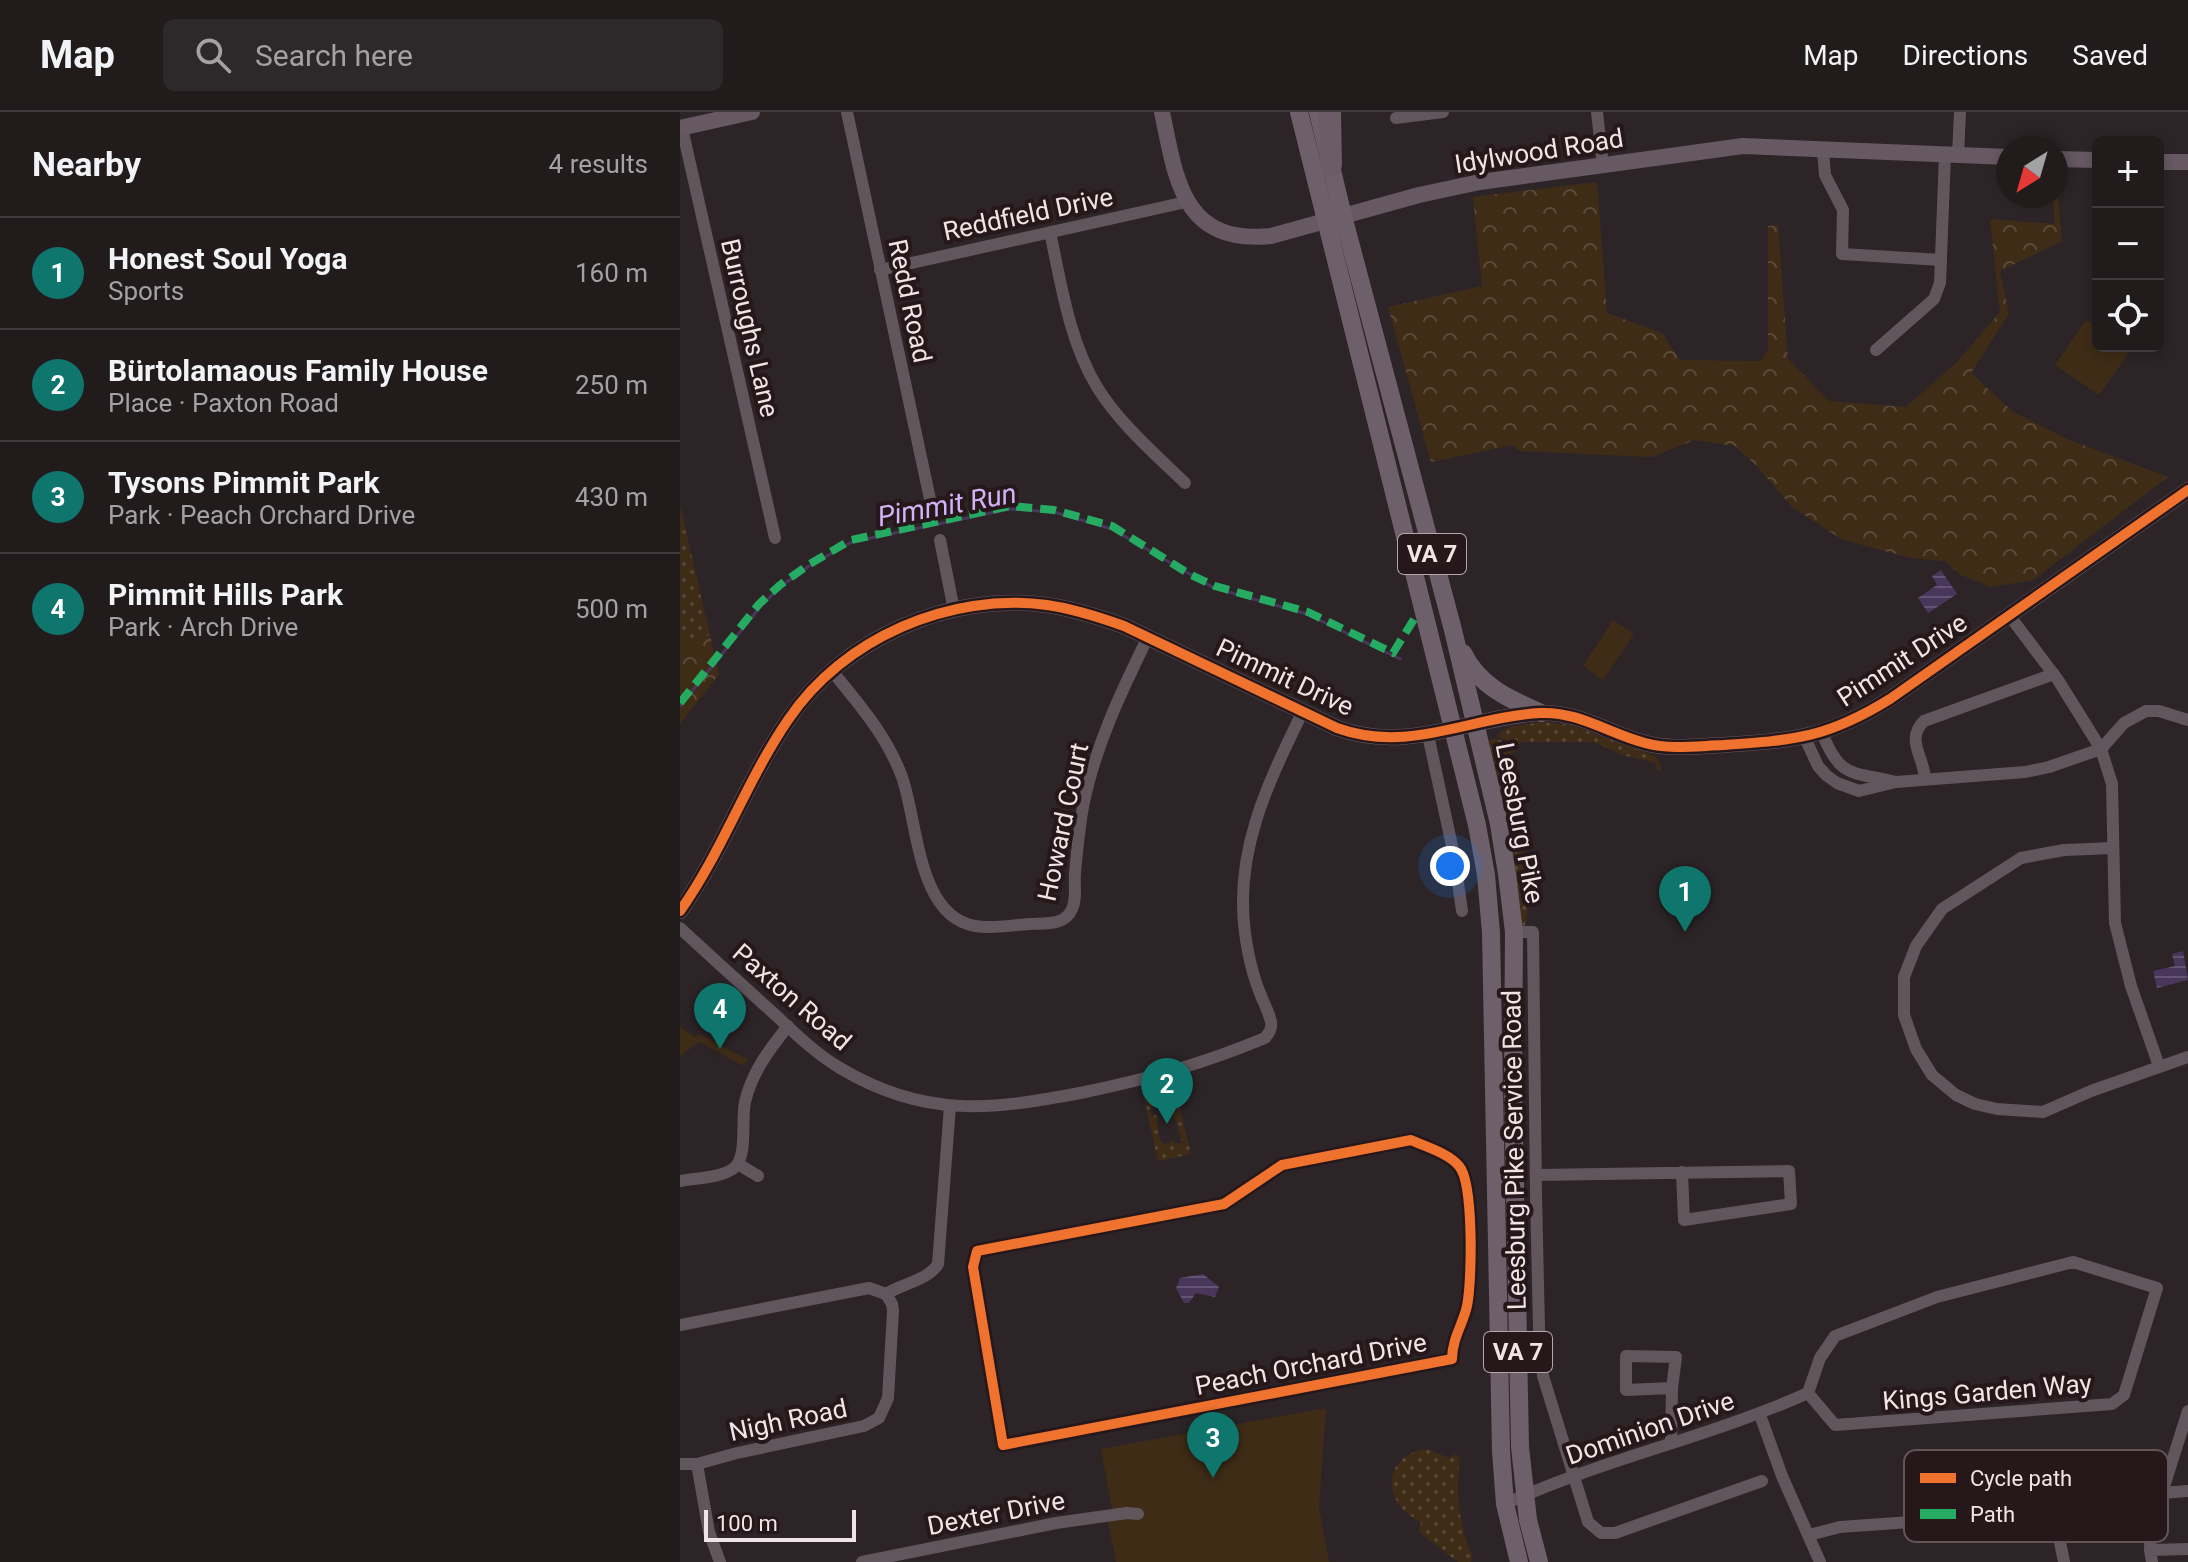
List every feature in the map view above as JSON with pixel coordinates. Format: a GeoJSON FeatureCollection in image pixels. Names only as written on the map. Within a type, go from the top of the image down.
{"type":"FeatureCollection","features":[{"type":"Feature","properties":{"kind":"highway"},"geometry":{"type":"LineString","coordinates":[[1330,112],[1331,165]]}},
{"type":"Feature","properties":{"kind":"main road","name":"Leesburg Pike"},"geometry":{"type":"LineString","coordinates":[[1299,112],[1334,218],[1453,630],[1499,824],[1514,932],[1514,1165],[1520,1447],[1524,1496],[1539,1562]]}},
{"type":"Feature","properties":{"kind":"main road","name":"Leesburg Pike"},"geometry":{"type":"LineString","coordinates":[[1318,112],[1331,165],[1334,218],[1477,825],[1486,875],[1491,933],[1501,1451],[1505,1504],[1519,1562]]}},
{"type":"Feature","properties":{"kind":"main road"},"geometry":{"type":"LineString","coordinates":[[1453,630],[1478,676],[1493,689],[1541,713]]}},
{"type":"Feature","properties":{"kind":"street"},"geometry":{"type":"LineString","coordinates":[[681,128],[752,112]]}},
{"type":"Feature","properties":{"kind":"street","name":"Redd Road"},"geometry":{"type":"LineString","coordinates":[[847,112],[930,499]]}},
{"type":"Feature","properties":{"kind":"street"},"geometry":{"type":"LineString","coordinates":[[1162,112],[1177,185],[1186,202]]}},
{"type":"Feature","properties":{"kind":"street"},"geometry":{"type":"LineString","coordinates":[[1396,118],[1443,112]]}},
{"type":"Feature","properties":{"kind":"street"},"geometry":{"type":"LineString","coordinates":[[1597,112],[1603,166]]}},
{"type":"Feature","properties":{"kind":"street"},"geometry":{"type":"LineString","coordinates":[[1876,350],[1934,299],[1940,283],[1952,156],[1960,112]]}},
{"type":"Feature","properties":{"kind":"street","name":"Burroughs Lane"},"geometry":{"type":"LineString","coordinates":[[681,128],[775,538]]}},
{"type":"Feature","properties":{"kind":"street","name":"Idylwood Road"},"geometry":{"type":"LineString","coordinates":[[1186,202],[1204,220],[1231,233],[1271,236],[1480,182],[1743,146],[1996,157]]}},
{"type":"Feature","properties":{"kind":"street"},"geometry":{"type":"LineString","coordinates":[[1823,151],[1825,175],[1843,210],[1842,254],[1941,260]]}},
{"type":"Feature","properties":{"kind":"street"},"geometry":{"type":"LineString","coordinates":[[2068,159],[2092,160]]}},
{"type":"Feature","properties":{"kind":"street"},"geometry":{"type":"LineString","coordinates":[[2164,162],[2188,162]]}},
{"type":"Feature","properties":{"kind":"street","name":"Reddfield Drive"},"geometry":{"type":"LineString","coordinates":[[880,270],[1186,202]]}},
{"type":"Feature","properties":{"kind":"street"},"geometry":{"type":"LineString","coordinates":[[1050,232],[1067,310],[1096,386],[1126,425],[1185,483]]}},
{"type":"Feature","properties":{"kind":"street","name":"Pimmit Drive"},"geometry":{"type":"LineString","coordinates":[[680,911],[774,742],[797,707],[832,671],[861,649],[902,626],[954,610],[1003,603],[1046,605],[1098,616],[1337,728],[1368,737],[1402,739],[1541,713],[1575,717],[1625,737],[1668,748],[1805,738],[1857,720],[1890,699],[2188,490]]}},
{"type":"Feature","properties":{"kind":"street"},"geometry":{"type":"LineString","coordinates":[[940,540],[954,610]]}},
{"type":"Feature","properties":{"kind":"street"},"geometry":{"type":"LineString","coordinates":[[2009,615],[2054,674],[2101,749],[2112,784],[2115,923],[2131,986],[2159,1066]]}},
{"type":"Feature","properties":{"kind":"street","name":"Howard Court"},"geometry":{"type":"LineString","coordinates":[[832,671],[874,722],[893,755],[909,803],[929,884],[947,912],[964,923],[985,927],[1057,922],[1070,914],[1074,907],[1078,840],[1092,768],[1110,718],[1148,637]]}},
{"type":"Feature","properties":{"kind":"street"},"geometry":{"type":"LineString","coordinates":[[1925,779],[1925,767],[1914,739],[1916,729],[1924,721],[2054,674]]}},
{"type":"Feature","properties":{"kind":"street","name":"Paxton Road"},"geometry":{"type":"LineString","coordinates":[[680,928],[816,1052],[863,1081],[904,1097],[950,1106],[1022,1104],[1149,1079],[1195,1066],[1267,1036],[1271,1025],[1247,949],[1243,910],[1245,866],[1259,805],[1303,711]]}},
{"type":"Feature","properties":{"kind":"street"},"geometry":{"type":"LineString","coordinates":[[1805,738],[1818,766],[1837,783],[1859,791],[1896,782],[2025,772],[2101,749],[2124,723],[2146,711],[2159,711],[2188,720]]}},
{"type":"Feature","properties":{"kind":"street"},"geometry":{"type":"LineString","coordinates":[[1822,733],[1838,765],[1848,772],[1896,782]]}},
{"type":"Feature","properties":{"kind":"street"},"geometry":{"type":"LineString","coordinates":[[1428,735],[1454,855],[1462,911]]}},
{"type":"Feature","properties":{"kind":"street"},"geometry":{"type":"LineString","coordinates":[[2113,848],[2064,850],[2021,858],[1942,909],[1916,946],[1904,977],[1904,1015],[1916,1049],[1932,1075],[1956,1095],[1997,1109],[2043,1112],[2188,1057]]}},
{"type":"Feature","properties":{"kind":"street"},"geometry":{"type":"LineString","coordinates":[[1074,907],[1088,911]]}},
{"type":"Feature","properties":{"kind":"street","name":"Leesburg Pike Service Road"},"geometry":{"type":"LineString","coordinates":[[1514,932],[1533,932],[1539,1328],[1543,1376],[1588,1522],[1601,1533],[1615,1533],[1762,1481]]}},
{"type":"Feature","properties":{"kind":"street"},"geometry":{"type":"LineString","coordinates":[[680,1181],[728,1171],[738,1164],[742,1156],[742,1122],[749,1086],[766,1053],[788,1026]]}},
{"type":"Feature","properties":{"kind":"street"},"geometry":{"type":"LineString","coordinates":[[680,1325],[869,1288],[886,1294],[909,1281],[926,1276],[938,1264],[950,1106]]}},
{"type":"Feature","properties":{"kind":"street","name":"Peach Orchard Drive"},"geometry":{"type":"LineString","coordinates":[[1411,1140],[1447,1157],[1459,1165],[1466,1176],[1470,1244],[1469,1294],[1454,1340],[1452,1359],[1003,1445],[973,1267],[977,1251],[1224,1204],[1282,1165],[1411,1140]]}},
{"type":"Feature","properties":{"kind":"street"},"geometry":{"type":"LineString","coordinates":[[738,1164],[758,1176]]}},
{"type":"Feature","properties":{"kind":"street"},"geometry":{"type":"LineString","coordinates":[[1536,1175],[1682,1172],[1789,1171],[1791,1204],[1684,1220],[1682,1172]]}},
{"type":"Feature","properties":{"kind":"street"},"geometry":{"type":"LineString","coordinates":[[1470,1244],[1496,1244]]}},
{"type":"Feature","properties":{"kind":"street","name":"Kings Garden Way"},"geometry":{"type":"LineString","coordinates":[[2073,1262],[2157,1288],[2124,1395],[2112,1404],[1835,1425],[1808,1393],[1820,1358],[1835,1336],[1937,1297],[2073,1262]]}},
{"type":"Feature","properties":{"kind":"street","name":"Nigh Road"},"geometry":{"type":"LineString","coordinates":[[697,1464],[864,1426],[879,1418],[888,1398],[893,1311],[886,1294]]}},
{"type":"Feature","properties":{"kind":"street"},"geometry":{"type":"LineString","coordinates":[[1671,1442],[1676,1357],[1626,1356],[1626,1390],[1672,1388]]}},
{"type":"Feature","properties":{"kind":"street","name":"Dominion Drive"},"geometry":{"type":"LineString","coordinates":[[1505,1504],[1671,1442],[1760,1415],[1808,1393]]}},
{"type":"Feature","properties":{"kind":"street"},"geometry":{"type":"LineString","coordinates":[[2168,1474],[2188,1411]]}},
{"type":"Feature","properties":{"kind":"street"},"geometry":{"type":"LineString","coordinates":[[1760,1415],[1782,1476],[1820,1562]]}},
{"type":"Feature","properties":{"kind":"street"},"geometry":{"type":"LineString","coordinates":[[680,1464],[697,1464],[709,1532],[720,1562]]}},
{"type":"Feature","properties":{"kind":"street"},"geometry":{"type":"LineString","coordinates":[[2168,1493],[2188,1491]]}},
{"type":"Feature","properties":{"kind":"street","name":"Dexter Drive"},"geometry":{"type":"LineString","coordinates":[[862,1562],[1056,1523],[1138,1514]]}},
{"type":"Feature","properties":{"kind":"street"},"geometry":{"type":"LineString","coordinates":[[1809,1535],[1840,1527],[1904,1522]]}},
{"type":"Feature","properties":{"kind":"street"},"geometry":{"type":"LineString","coordinates":[[2060,1542],[2064,1562]]}},
{"type":"Feature","properties":{"kind":"street"},"geometry":{"type":"LineString","coordinates":[[2151,1556],[2188,1549]]}},
{"type":"Feature","properties":{"kind":"green space"},"geometry":{"type":"Polygon","coordinates":[[[1597,182],[1607,313],[1662,333],[1680,360],[1761,361],[1768,349],[1768,226],[1778,225],[1788,359],[1829,401],[1906,407],[1957,362],[2000,312],[1990,219],[2055,224],[2054,208],[2059,208],[2062,241],[2000,271],[2009,314],[1971,373],[2012,411],[2067,439],[2168,477],[2033,580],[1991,587],[1961,575],[1945,561],[1910,558],[1841,539],[1792,507],[1735,446],[1694,440],[1652,457],[1520,451],[1512,445],[1431,462],[1388,307],[1482,286],[1473,197],[1597,182]]]}},
{"type":"Feature","properties":{"kind":"green space"},"geometry":{"type":"Polygon","coordinates":[[[2086,320],[2092,324],[2092,352],[2130,352],[2099,395],[2055,365],[2086,320]]]}},
{"type":"Feature","properties":{"kind":"green space"},"geometry":{"type":"Polygon","coordinates":[[[680,505],[710,635],[680,642],[680,505]]]}},
{"type":"Feature","properties":{"kind":"green space"},"geometry":{"type":"Polygon","coordinates":[[[1613,620],[1634,634],[1603,680],[1583,666],[1613,620]]]}},
{"type":"Feature","properties":{"kind":"green space"},"geometry":{"type":"Polygon","coordinates":[[[710,635],[719,674],[680,724],[680,642],[710,635]]]}},
{"type":"Feature","properties":{"kind":"green space"},"geometry":{"type":"Polygon","coordinates":[[[1541,722],[1571,725],[1655,756],[1661,764],[1660,771],[1656,769],[1656,763],[1622,755],[1594,742],[1523,742],[1517,745],[1496,736],[1509,727],[1541,722]]]}},
{"type":"Feature","properties":{"kind":"green space"},"geometry":{"type":"Polygon","coordinates":[[[1495,738],[1515,746],[1516,750],[1510,755],[1507,793],[1518,794],[1528,900],[1524,928],[1515,864],[1489,741],[1495,738]]]}},
{"type":"Feature","properties":{"kind":"green space"},"geometry":{"type":"Polygon","coordinates":[[[680,1027],[695,1037],[699,1034],[747,1059],[744,1066],[699,1042],[680,1056],[680,1027]]]}},
{"type":"Feature","properties":{"kind":"green space"},"geometry":{"type":"Polygon","coordinates":[[[1173,1083],[1191,1154],[1158,1161],[1142,1090],[1158,1086],[1161,1103],[1151,1108],[1151,1115],[1156,1115],[1160,1140],[1164,1144],[1173,1139],[1175,1144],[1182,1142],[1165,1085],[1173,1083]]]}},
{"type":"Feature","properties":{"kind":"green space"},"geometry":{"type":"Polygon","coordinates":[[[1326,1408],[1319,1507],[1329,1562],[1116,1562],[1108,1522],[1114,1520],[1101,1449],[1326,1408]]]}},
{"type":"Feature","properties":{"kind":"green space"},"geometry":{"type":"Polygon","coordinates":[[[1427,1449],[1449,1458],[1456,1454],[1460,1459],[1459,1509],[1473,1558],[1471,1562],[1458,1562],[1419,1532],[1421,1523],[1402,1509],[1394,1496],[1392,1477],[1400,1461],[1416,1451],[1427,1449]]]}},
{"type":"Feature","properties":{"kind":"shaded area"},"geometry":{"type":"Polygon","coordinates":[[[1941,570],[1957,594],[1928,613],[1918,598],[1937,585],[1932,576],[1941,570]]]}},
{"type":"Feature","properties":{"kind":"shaded area"},"geometry":{"type":"Polygon","coordinates":[[[2183,951],[2188,980],[2157,988],[2153,971],[2175,966],[2172,954],[2183,951]]]}},
{"type":"Feature","properties":{"kind":"shaded area"},"geometry":{"type":"Polygon","coordinates":[[[1203,1274],[1219,1287],[1215,1297],[1196,1293],[1189,1303],[1184,1303],[1176,1288],[1180,1278],[1203,1274]]]}},
{"type":"Feature","properties":{"kind":"waterway","name":"Pimmit Run"},"geometry":{"type":"LineString","coordinates":[[680,706],[761,606],[781,586],[809,566],[852,542],[1010,509],[1054,512],[1112,529],[1214,588],[1307,614],[1400,659]]}},
{"type":"Feature","properties":{"kind":"marked path"},"geometry":{"type":"LineString","coordinates":[[680,703],[759,604],[808,565],[851,540],[1010,506],[1054,510],[1112,526],[1191,575],[1215,586],[1308,612],[1393,653],[1416,616]]}},
{"type":"Feature","properties":{"kind":"cycle path"},"geometry":{"type":"LineString","coordinates":[[680,911],[709,865],[773,743],[811,691],[838,666],[869,644],[937,614],[973,606],[1010,603],[1047,605],[1086,614],[1124,626],[1337,728],[1363,735],[1414,736],[1514,716],[1554,713],[1645,743],[1664,746],[1771,741],[1829,729],[1890,699],[2188,490]]}},
{"type":"Feature","properties":{"kind":"cycle path"},"geometry":{"type":"LineString","coordinates":[[1411,1140],[1454,1161],[1464,1176],[1467,1192],[1471,1256],[1469,1294],[1452,1359],[1003,1445],[973,1267],[977,1251],[1224,1204],[1282,1165],[1411,1140]]}},
{"type":"Feature","properties":{"kind":"place","name":"Honest Soul Yoga"},"geometry":{"type":"Point","coordinates":[1685,932]}},
{"type":"Feature","properties":{"kind":"place","name":"Pimmit Hills Park"},"geometry":{"type":"Point","coordinates":[720,1049]}},
{"type":"Feature","properties":{"kind":"place","name":"Bürtolamaous Family House"},"geometry":{"type":"Point","coordinates":[1167,1124]}},
{"type":"Feature","properties":{"kind":"place","name":"Tysons Pimmit Park"},"geometry":{"type":"Point","coordinates":[1213,1478]}}]}
